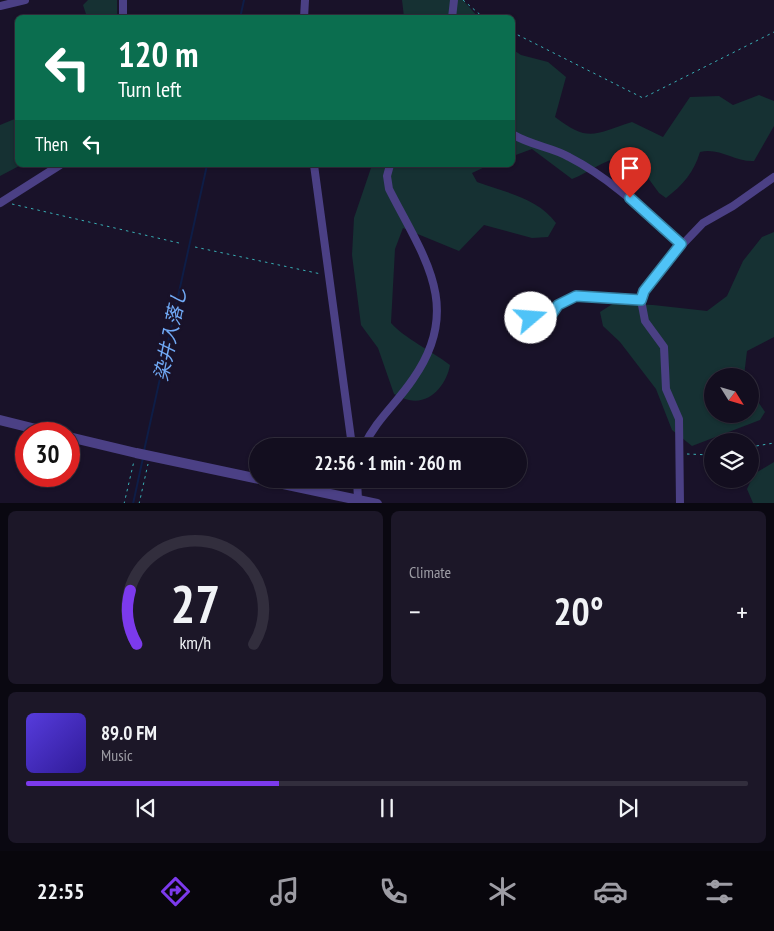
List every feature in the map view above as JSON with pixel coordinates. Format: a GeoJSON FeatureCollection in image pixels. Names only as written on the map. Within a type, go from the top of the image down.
{"type":"FeatureCollection","features":[{"type":"Feature","properties":{"kind":"street"},"geometry":{"type":"LineString","coordinates":[[0,6],[24,0]]}},
{"type":"Feature","properties":{"kind":"street"},"geometry":{"type":"LineString","coordinates":[[123,0],[123,15]]}},
{"type":"Feature","properties":{"kind":"street"},"geometry":{"type":"LineString","coordinates":[[304,15],[305,0]]}},
{"type":"Feature","properties":{"kind":"street"},"geometry":{"type":"LineString","coordinates":[[452,15],[454,0]]}},
{"type":"Feature","properties":{"kind":"street"},"geometry":{"type":"LineString","coordinates":[[515,136],[525,142],[568,156],[621,190],[681,244]]}},
{"type":"Feature","properties":{"kind":"street"},"geometry":{"type":"LineString","coordinates":[[1,202],[57,167]]}},
{"type":"Feature","properties":{"kind":"street"},"geometry":{"type":"LineString","coordinates":[[314,167],[351,438]]}},
{"type":"Feature","properties":{"kind":"street"},"geometry":{"type":"LineString","coordinates":[[368,438],[372,428],[422,367],[434,338],[437,321],[436,294],[432,274],[390,189],[387,176],[389,167]]}},
{"type":"Feature","properties":{"kind":"street"},"geometry":{"type":"LineString","coordinates":[[680,503],[679,419],[666,389],[664,347],[645,321],[641,300],[644,291],[681,244],[709,218],[733,206],[774,177]]}},
{"type":"Feature","properties":{"kind":"street"},"geometry":{"type":"LineString","coordinates":[[531,318],[552,314],[558,305],[576,296],[641,300]]}},
{"type":"Feature","properties":{"kind":"street"},"geometry":{"type":"LineString","coordinates":[[0,420],[15,424]]}},
{"type":"Feature","properties":{"kind":"street"},"geometry":{"type":"LineString","coordinates":[[80,440],[372,503]]}},
{"type":"Feature","properties":{"kind":"street"},"geometry":{"type":"LineString","coordinates":[[357,488],[358,500]]}},
{"type":"Feature","properties":{"kind":"path"},"geometry":{"type":"LineString","coordinates":[[463,0],[480,15]]}},
{"type":"Feature","properties":{"kind":"path"},"geometry":{"type":"LineString","coordinates":[[515,34],[644,98],[774,32]]}},
{"type":"Feature","properties":{"kind":"path"},"geometry":{"type":"LineString","coordinates":[[1,202],[179,243]]}},
{"type":"Feature","properties":{"kind":"path"},"geometry":{"type":"LineString","coordinates":[[195,246],[329,276]]}},
{"type":"Feature","properties":{"kind":"path"},"geometry":{"type":"LineString","coordinates":[[759,446],[774,443]]}},
{"type":"Feature","properties":{"kind":"path"},"geometry":{"type":"LineString","coordinates":[[124,503],[136,453]]}},
{"type":"Feature","properties":{"kind":"path"},"geometry":{"type":"LineString","coordinates":[[679,454],[704,455]]}},
{"type":"Feature","properties":{"kind":"path"},"geometry":{"type":"LineString","coordinates":[[139,503],[149,456]]}},
{"type":"Feature","properties":{"kind":"green space"},"geometry":{"type":"Polygon","coordinates":[[[88,0],[117,0],[117,15],[86,15],[83,5],[88,0]]]}},
{"type":"Feature","properties":{"kind":"green space"},"geometry":{"type":"Polygon","coordinates":[[[402,0],[463,0],[476,15],[404,15],[402,0]]]}},
{"type":"Feature","properties":{"kind":"green space"},"geometry":{"type":"Polygon","coordinates":[[[515,51],[521,55],[548,62],[566,77],[555,117],[584,133],[600,133],[632,122],[663,137],[690,97],[719,96],[733,105],[759,95],[774,101],[774,126],[754,161],[747,161],[714,151],[700,152],[695,166],[687,178],[666,198],[659,193],[640,167],[622,157],[603,163],[572,179],[532,149],[515,155],[515,51]]]}},
{"type":"Feature","properties":{"kind":"green space"},"geometry":{"type":"Polygon","coordinates":[[[15,119],[15,167],[17,167],[0,176],[0,125],[15,119]]]}},
{"type":"Feature","properties":{"kind":"green space"},"geometry":{"type":"Polygon","coordinates":[[[371,167],[485,167],[472,173],[477,182],[520,197],[540,207],[556,223],[548,237],[532,238],[484,225],[459,251],[403,228],[395,249],[391,323],[403,334],[450,365],[442,385],[437,391],[431,396],[417,401],[394,394],[378,348],[361,325],[352,255],[354,218],[371,167]]]}},
{"type":"Feature","properties":{"kind":"green space"},"geometry":{"type":"Polygon","coordinates":[[[774,232],[774,337],[747,351],[745,368],[704,368],[704,423],[752,423],[726,433],[704,433],[704,441],[692,446],[672,430],[656,389],[620,342],[603,326],[600,312],[614,303],[707,311],[727,296],[743,261],[762,237],[774,232]]]}},
{"type":"Feature","properties":{"kind":"green space"},"geometry":{"type":"Polygon","coordinates":[[[759,403],[765,412],[759,420],[759,403]]]}},
{"type":"Feature","properties":{"kind":"green space"},"geometry":{"type":"Polygon","coordinates":[[[774,462],[774,503],[753,503],[747,489],[759,488],[759,471],[774,462]]]}},
{"type":"Feature","properties":{"kind":"waterway","name":"染井入落し"},"geometry":{"type":"LineString","coordinates":[[241,15],[244,0]]}},
{"type":"Feature","properties":{"kind":"waterway","name":"染井入落し"},"geometry":{"type":"LineString","coordinates":[[144,451],[207,167]]}},
{"type":"Feature","properties":{"kind":"waterway","name":"染井入落し"},"geometry":{"type":"LineString","coordinates":[[133,503],[143,458]]}},
{"type":"Feature","properties":{"kind":"route"},"geometry":{"type":"LineString","coordinates":[[531,318],[552,314],[558,305],[570,297],[576,296],[641,300],[644,291],[681,244],[630,198]]}}]}
